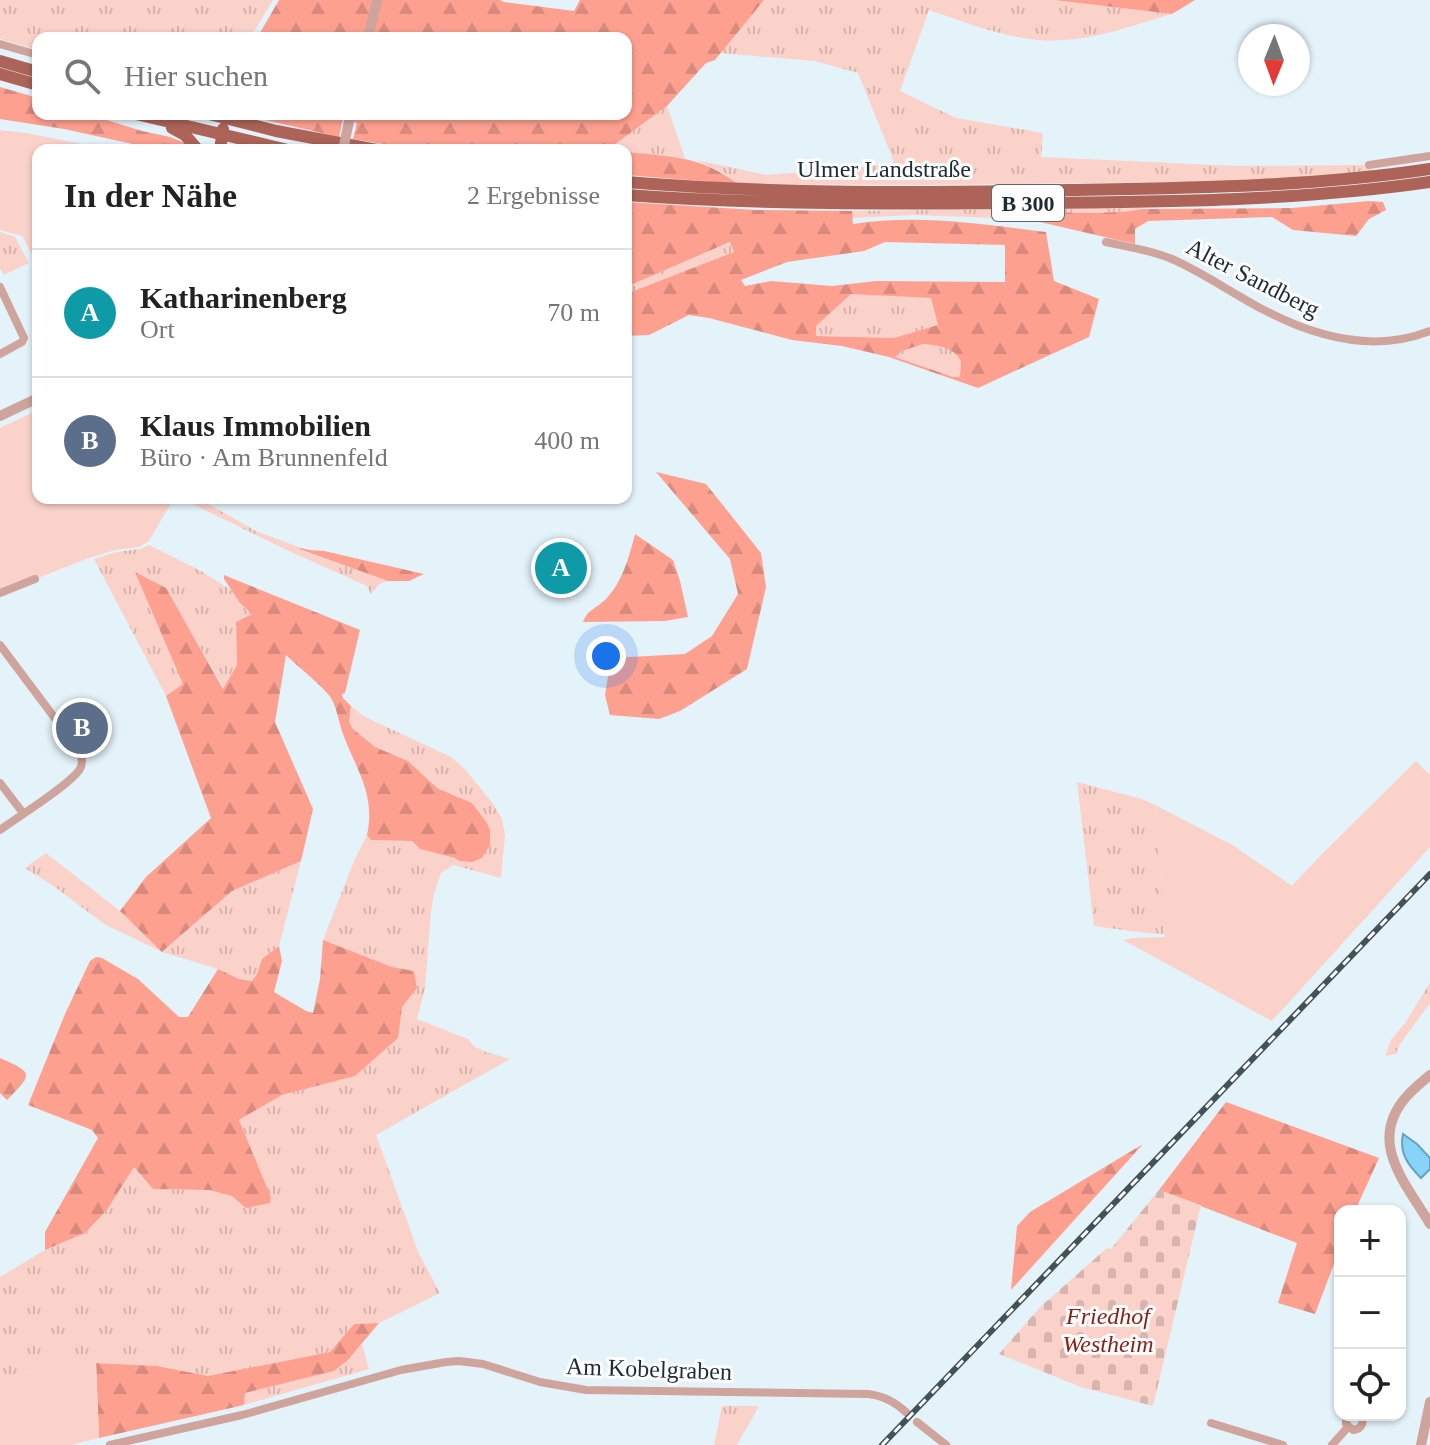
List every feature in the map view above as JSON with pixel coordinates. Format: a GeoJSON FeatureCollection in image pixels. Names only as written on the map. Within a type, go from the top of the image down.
{"type":"FeatureCollection","features":[{"type":"Feature","properties":{"kind":"main road"},"geometry":{"type":"LineString","coordinates":[[0,61],[32,77]]}},
{"type":"Feature","properties":{"kind":"main road"},"geometry":{"type":"LineString","coordinates":[[0,74],[32,79]]}},
{"type":"Feature","properties":{"kind":"main road"},"geometry":{"type":"LineString","coordinates":[[157,120],[185,135],[193,144]]}},
{"type":"Feature","properties":{"kind":"main road"},"geometry":{"type":"LineString","coordinates":[[159,120],[262,144]]}},
{"type":"Feature","properties":{"kind":"main road"},"geometry":{"type":"LineString","coordinates":[[219,144],[221,120]]}},
{"type":"Feature","properties":{"kind":"main road"},"geometry":{"type":"LineString","coordinates":[[234,120],[345,144]]}},
{"type":"Feature","properties":{"kind":"main road"},"geometry":{"type":"LineString","coordinates":[[210,144],[218,134]]}},
{"type":"Feature","properties":{"kind":"main road","name":"Ulmer Landstraße"},"geometry":{"type":"LineString","coordinates":[[632,182],[851,192],[1151,189],[1306,183],[1430,169]]}},
{"type":"Feature","properties":{"kind":"main road","name":"Ulmer Landstraße"},"geometry":{"type":"LineString","coordinates":[[632,195],[799,203],[1152,202],[1308,196],[1430,182]]}},
{"type":"Feature","properties":{"kind":"street"},"geometry":{"type":"LineString","coordinates":[[369,32],[377,0]]}},
{"type":"Feature","properties":{"kind":"street"},"geometry":{"type":"LineString","coordinates":[[0,44],[32,53]]}},
{"type":"Feature","properties":{"kind":"street"},"geometry":{"type":"LineString","coordinates":[[344,144],[349,120]]}},
{"type":"Feature","properties":{"kind":"street"},"geometry":{"type":"LineString","coordinates":[[1369,165],[1430,156]]}},
{"type":"Feature","properties":{"kind":"street","name":"Alter Sandberg"},"geometry":{"type":"LineString","coordinates":[[1106,242],[1171,259],[1265,311],[1313,332],[1350,341],[1384,341],[1430,331]]}},
{"type":"Feature","properties":{"kind":"street"},"geometry":{"type":"LineString","coordinates":[[0,287],[24,338],[0,354]]}},
{"type":"Feature","properties":{"kind":"street"},"geometry":{"type":"LineString","coordinates":[[0,416],[32,401]]}},
{"type":"Feature","properties":{"kind":"street"},"geometry":{"type":"LineString","coordinates":[[0,593],[35,579]]}},
{"type":"Feature","properties":{"kind":"street"},"geometry":{"type":"LineString","coordinates":[[0,645],[82,756],[82,765],[77,774],[0,830]]}},
{"type":"Feature","properties":{"kind":"street"},"geometry":{"type":"LineString","coordinates":[[0,783],[23,813]]}},
{"type":"Feature","properties":{"kind":"street"},"geometry":{"type":"LineString","coordinates":[[1430,1075],[1407,1095],[1396,1110],[1389,1146],[1390,1157],[1398,1174],[1430,1224]]}},
{"type":"Feature","properties":{"kind":"street","name":"Am Kobelgraben"},"geometry":{"type":"LineString","coordinates":[[110,1445],[242,1415],[401,1370],[459,1361],[483,1364],[540,1382],[586,1390],[878,1395],[894,1402],[907,1413]]}},
{"type":"Feature","properties":{"kind":"street"},"geometry":{"type":"LineString","coordinates":[[1421,1445],[1430,1402]]}},
{"type":"Feature","properties":{"kind":"street"},"geometry":{"type":"LineString","coordinates":[[1346,1421],[1353,1430],[1361,1427],[1363,1421]]}},
{"type":"Feature","properties":{"kind":"street"},"geometry":{"type":"LineString","coordinates":[[917,1422],[933,1442],[946,1445]]}},
{"type":"Feature","properties":{"kind":"street"},"geometry":{"type":"LineString","coordinates":[[1211,1423],[1283,1445]]}},
{"type":"Feature","properties":{"kind":"street"},"geometry":{"type":"LineString","coordinates":[[1332,1445],[1348,1427]]}},
{"type":"Feature","properties":{"kind":"green space"},"geometry":{"type":"Polygon","coordinates":[[[0,0],[273,0],[254,32],[32,32],[32,48],[0,39],[0,0]]]}},
{"type":"Feature","properties":{"kind":"green space"},"geometry":{"type":"Polygon","coordinates":[[[279,0],[500,0],[574,11],[580,0],[764,0],[715,60],[706,63],[667,106],[615,144],[383,144],[353,139],[357,123],[346,120],[632,120],[632,32],[260,32],[279,0]]]}},
{"type":"Feature","properties":{"kind":"green space"},"geometry":{"type":"Polygon","coordinates":[[[764,0],[1054,0],[1172,14],[1085,38],[1049,40],[1005,34],[929,10],[900,91],[956,118],[1043,133],[1041,157],[1237,166],[1369,165],[1371,172],[1294,179],[1190,182],[738,184],[724,173],[696,160],[766,175],[859,168],[894,162],[858,73],[815,61],[720,53],[764,0]]]}},
{"type":"Feature","properties":{"kind":"green space"},"geometry":{"type":"Polygon","coordinates":[[[1054,0],[1195,0],[1172,14],[1054,0]]]}},
{"type":"Feature","properties":{"kind":"green space"},"geometry":{"type":"Polygon","coordinates":[[[0,87],[32,96],[32,120],[106,120],[185,144],[133,144],[0,119],[0,87]]]}},
{"type":"Feature","properties":{"kind":"green space"},"geometry":{"type":"Polygon","coordinates":[[[667,106],[685,158],[632,153],[632,144],[614,144],[667,106]]]}},
{"type":"Feature","properties":{"kind":"green space"},"geometry":{"type":"Polygon","coordinates":[[[266,120],[343,120],[339,137],[266,120]]]}},
{"type":"Feature","properties":{"kind":"green space"},"geometry":{"type":"Polygon","coordinates":[[[0,130],[82,144],[32,144],[32,254],[22,236],[0,230],[0,130]]]}},
{"type":"Feature","properties":{"kind":"green space"},"geometry":{"type":"Polygon","coordinates":[[[632,153],[698,162],[738,184],[632,175],[632,153]]]}},
{"type":"Feature","properties":{"kind":"green space"},"geometry":{"type":"Polygon","coordinates":[[[632,202],[756,210],[852,211],[853,224],[925,220],[1046,232],[1054,281],[1099,299],[1089,337],[978,388],[889,357],[842,346],[792,340],[709,318],[689,315],[649,335],[632,336],[632,292],[734,252],[730,242],[632,284],[632,202]],[[885,242],[864,251],[787,262],[741,280],[745,286],[771,281],[832,286],[876,281],[1005,282],[1005,245],[885,242]],[[851,294],[816,326],[816,336],[894,338],[938,325],[931,298],[851,294]],[[923,344],[902,351],[895,357],[960,377],[961,362],[955,353],[939,346],[923,344]]]}},
{"type":"Feature","properties":{"kind":"green space"},"geometry":{"type":"Polygon","coordinates":[[[1383,202],[1386,210],[1369,219],[1356,236],[1293,230],[1272,217],[1148,221],[1135,229],[1135,244],[1027,219],[1018,214],[1292,208],[1383,202]]]}},
{"type":"Feature","properties":{"kind":"green space"},"geometry":{"type":"Polygon","coordinates":[[[1141,208],[1020,215],[1027,219],[913,215],[852,218],[852,211],[1141,208]]]}},
{"type":"Feature","properties":{"kind":"green space"},"geometry":{"type":"Polygon","coordinates":[[[0,232],[15,237],[29,263],[4,275],[0,269],[0,232]]]}},
{"type":"Feature","properties":{"kind":"green space"},"geometry":{"type":"Polygon","coordinates":[[[731,242],[734,253],[632,292],[632,284],[731,242]]]}},
{"type":"Feature","properties":{"kind":"green space"},"geometry":{"type":"Polygon","coordinates":[[[851,293],[932,298],[938,326],[894,338],[816,336],[816,326],[851,293]]]}},
{"type":"Feature","properties":{"kind":"green space"},"geometry":{"type":"Polygon","coordinates":[[[923,344],[955,353],[961,362],[960,377],[894,357],[923,344]]]}},
{"type":"Feature","properties":{"kind":"green space"},"geometry":{"type":"Polygon","coordinates":[[[32,413],[32,504],[171,504],[149,541],[139,547],[86,559],[0,593],[0,428],[32,413]]]}},
{"type":"Feature","properties":{"kind":"green space"},"geometry":{"type":"Polygon","coordinates":[[[656,472],[706,484],[761,553],[766,587],[747,669],[680,711],[659,719],[610,715],[605,695],[611,658],[685,654],[712,636],[738,594],[730,559],[656,472]]]}},
{"type":"Feature","properties":{"kind":"green space"},"geometry":{"type":"Polygon","coordinates":[[[192,504],[209,504],[256,531],[300,550],[388,581],[379,584],[371,594],[367,586],[192,504]]]}},
{"type":"Feature","properties":{"kind":"green space"},"geometry":{"type":"Polygon","coordinates":[[[635,534],[673,560],[688,617],[665,621],[583,622],[617,584],[635,534]]]}},
{"type":"Feature","properties":{"kind":"green space"},"geometry":{"type":"Polygon","coordinates":[[[149,545],[231,590],[253,614],[236,622],[237,665],[224,689],[166,589],[136,573],[184,685],[166,696],[94,559],[149,545]]]}},
{"type":"Feature","properties":{"kind":"green space"},"geometry":{"type":"Polygon","coordinates":[[[301,548],[424,574],[409,581],[388,581],[301,548]]]}},
{"type":"Feature","properties":{"kind":"green space"},"geometry":{"type":"Polygon","coordinates":[[[135,572],[166,588],[223,689],[237,665],[236,622],[252,614],[240,603],[224,575],[360,630],[345,693],[342,694],[351,706],[349,722],[375,747],[408,761],[437,788],[472,803],[490,830],[490,845],[482,858],[472,862],[459,861],[420,849],[412,841],[371,840],[367,835],[367,795],[333,702],[286,655],[275,722],[313,809],[301,861],[232,891],[162,952],[120,911],[146,877],[211,818],[166,696],[183,684],[135,572]]]}},
{"type":"Feature","properties":{"kind":"green space"},"geometry":{"type":"Polygon","coordinates":[[[351,706],[363,716],[451,757],[465,769],[493,804],[502,819],[505,835],[501,878],[453,865],[441,873],[434,893],[425,988],[417,1019],[468,1039],[486,1052],[510,1059],[376,1135],[419,1254],[440,1293],[379,1323],[354,1324],[330,1352],[208,1376],[157,1366],[96,1363],[63,1364],[0,1381],[0,1277],[45,1250],[85,1233],[107,1210],[134,1167],[153,1189],[210,1190],[270,1203],[271,1197],[239,1120],[282,1095],[355,1076],[397,1038],[402,1007],[417,988],[414,971],[392,967],[323,940],[367,835],[371,840],[412,841],[420,849],[455,858],[460,797],[437,788],[408,761],[375,747],[353,729],[349,722],[351,706]]]}},
{"type":"Feature","properties":{"kind":"green space"},"geometry":{"type":"Polygon","coordinates":[[[1416,761],[1430,775],[1430,847],[1272,1021],[1123,940],[1165,937],[1155,805],[1234,846],[1292,886],[1416,761]]]}},
{"type":"Feature","properties":{"kind":"green space"},"geometry":{"type":"Polygon","coordinates":[[[1077,782],[1155,805],[1165,934],[1094,926],[1077,782]]]}},
{"type":"Feature","properties":{"kind":"green space"},"geometry":{"type":"Polygon","coordinates":[[[46,853],[120,911],[163,952],[232,891],[301,861],[279,946],[262,959],[252,981],[162,952],[104,924],[25,868],[46,853]]]}},
{"type":"Feature","properties":{"kind":"green space"},"geometry":{"type":"Polygon","coordinates":[[[323,940],[392,967],[414,971],[417,988],[402,1007],[398,1038],[355,1076],[282,1095],[239,1120],[271,1197],[270,1203],[246,1208],[232,1196],[210,1190],[153,1189],[134,1167],[107,1210],[85,1233],[45,1250],[45,1232],[98,1138],[92,1130],[28,1105],[90,961],[96,957],[102,958],[138,979],[179,1017],[188,1017],[218,969],[239,979],[252,981],[262,959],[279,946],[282,961],[274,992],[313,1013],[323,940]]]}},
{"type":"Feature","properties":{"kind":"green space"},"geometry":{"type":"Polygon","coordinates":[[[1430,983],[1430,1003],[1396,1054],[1385,1056],[1391,1040],[1430,983]]]}},
{"type":"Feature","properties":{"kind":"green space"},"geometry":{"type":"Polygon","coordinates":[[[0,1058],[19,1067],[26,1075],[7,1100],[0,1093],[0,1058]]]}},
{"type":"Feature","properties":{"kind":"green space"},"geometry":{"type":"Polygon","coordinates":[[[1226,1102],[1379,1158],[1358,1205],[1334,1205],[1334,1264],[1315,1314],[1278,1303],[1297,1243],[1159,1190],[1226,1102]]]}},
{"type":"Feature","properties":{"kind":"green space"},"geometry":{"type":"Polygon","coordinates":[[[1143,1144],[1011,1290],[1017,1226],[1030,1212],[1143,1144]]]}},
{"type":"Feature","properties":{"kind":"green space","name":"Friedhof Westheim"},"geometry":{"type":"Polygon","coordinates":[[[1159,1190],[1201,1205],[1153,1406],[1081,1387],[999,1354],[1039,1308],[1107,1248],[1111,1249],[1159,1190]]]}},
{"type":"Feature","properties":{"kind":"green space"},"geometry":{"type":"Polygon","coordinates":[[[379,1323],[348,1360],[334,1371],[245,1393],[244,1405],[99,1438],[96,1363],[157,1366],[208,1376],[330,1352],[354,1324],[379,1323]]]}},
{"type":"Feature","properties":{"kind":"green space"},"geometry":{"type":"Polygon","coordinates":[[[362,1344],[369,1369],[244,1405],[245,1393],[334,1371],[362,1344]]]}},
{"type":"Feature","properties":{"kind":"green space"},"geometry":{"type":"Polygon","coordinates":[[[63,1363],[96,1363],[99,1438],[71,1445],[0,1445],[0,1381],[63,1363]]]}},
{"type":"Feature","properties":{"kind":"green space"},"geometry":{"type":"Polygon","coordinates":[[[722,1406],[759,1406],[737,1445],[714,1445],[722,1406]]]}},
{"type":"Feature","properties":{"kind":"water"},"geometry":{"type":"Polygon","coordinates":[[[1403,1134],[1430,1158],[1430,1169],[1421,1178],[1406,1158],[1402,1147],[1403,1134]]]}},
{"type":"Feature","properties":{"kind":"railway"},"geometry":{"type":"LineString","coordinates":[[882,1445],[1430,874]]}},
{"type":"Feature","properties":{"kind":"place","name":"Katharinenberg"},"geometry":{"type":"Point","coordinates":[561,568]}},
{"type":"Feature","properties":{"kind":"place","name":"Klaus Immobilien"},"geometry":{"type":"Point","coordinates":[82,728]}}]}
